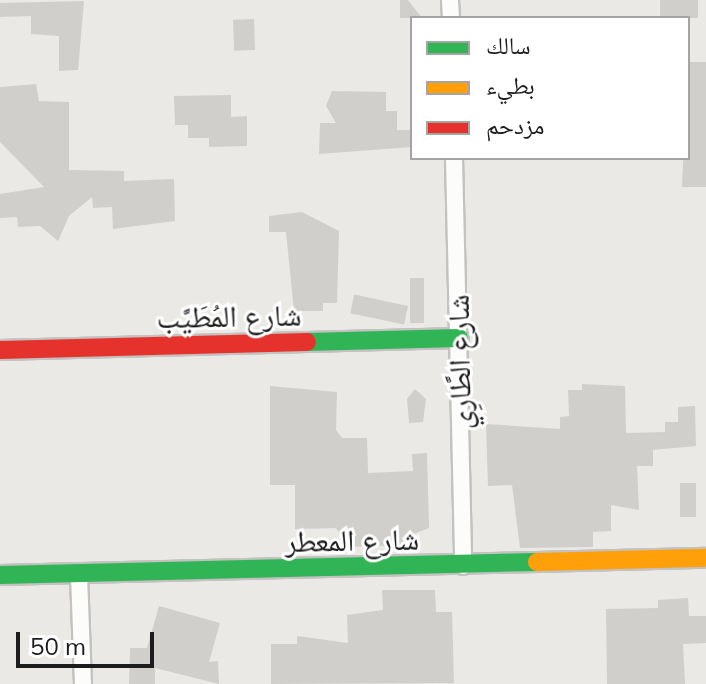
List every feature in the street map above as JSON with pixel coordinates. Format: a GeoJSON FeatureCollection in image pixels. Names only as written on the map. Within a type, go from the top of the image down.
{"type":"FeatureCollection","features":[{"type":"Feature","properties":{"kind":"street","name":"شارع الطَّارِي"},"geometry":{"type":"LineString","coordinates":[[454,160],[463,566]]}},
{"type":"Feature","properties":{"kind":"street","name":"شارع المُطَيَّب"},"geometry":{"type":"LineString","coordinates":[[0,350],[459,338]]}},
{"type":"Feature","properties":{"kind":"street","name":"شارع المعطر"},"geometry":{"type":"LineString","coordinates":[[0,575],[706,558]]}},
{"type":"Feature","properties":{"kind":"street"},"geometry":{"type":"LineString","coordinates":[[79,575],[83,684]]}},
{"type":"Feature","properties":{"kind":"building"},"geometry":{"type":"Polygon","coordinates":[[[400,0],[408,0],[420,16],[410,16],[400,18],[400,0]]]}},
{"type":"Feature","properties":{"kind":"building"},"geometry":{"type":"Polygon","coordinates":[[[660,0],[698,0],[698,18],[660,16],[660,0]]]}},
{"type":"Feature","properties":{"kind":"building"},"geometry":{"type":"Polygon","coordinates":[[[84,1],[78,70],[59,71],[59,36],[31,34],[31,16],[0,17],[0,3],[84,1]]]}},
{"type":"Feature","properties":{"kind":"building"},"geometry":{"type":"Polygon","coordinates":[[[254,19],[255,50],[234,51],[233,20],[254,19]]]}},
{"type":"Feature","properties":{"kind":"building"},"geometry":{"type":"Polygon","coordinates":[[[690,62],[706,62],[706,187],[682,187],[683,160],[690,160],[690,62]]]}},
{"type":"Feature","properties":{"kind":"building"},"geometry":{"type":"Polygon","coordinates":[[[36,84],[39,101],[69,102],[69,170],[124,171],[124,181],[174,179],[175,221],[113,229],[112,207],[93,208],[92,197],[69,216],[58,241],[40,226],[18,227],[17,217],[0,218],[0,194],[44,187],[0,142],[0,87],[36,84]]]}},
{"type":"Feature","properties":{"kind":"building"},"geometry":{"type":"Polygon","coordinates":[[[332,91],[386,92],[386,111],[397,111],[397,130],[410,130],[410,147],[319,154],[320,123],[336,123],[326,106],[332,91]]]}},
{"type":"Feature","properties":{"kind":"building"},"geometry":{"type":"Polygon","coordinates":[[[231,95],[231,117],[247,116],[247,146],[209,147],[209,138],[188,138],[188,125],[175,125],[174,96],[231,95]]]}},
{"type":"Feature","properties":{"kind":"building"},"geometry":{"type":"Polygon","coordinates":[[[302,212],[339,231],[337,303],[323,303],[323,311],[294,311],[286,232],[269,232],[269,216],[302,212]]]}},
{"type":"Feature","properties":{"kind":"building"},"geometry":{"type":"Polygon","coordinates":[[[410,278],[424,278],[424,323],[410,323],[410,278]]]}},
{"type":"Feature","properties":{"kind":"building"},"geometry":{"type":"Polygon","coordinates":[[[354,295],[408,306],[404,325],[350,313],[354,295]]]}},
{"type":"Feature","properties":{"kind":"building"},"geometry":{"type":"Polygon","coordinates":[[[582,384],[625,386],[626,433],[665,432],[665,422],[678,422],[678,407],[695,406],[696,446],[653,450],[653,466],[637,466],[639,510],[611,505],[611,531],[593,532],[593,547],[520,548],[512,485],[488,486],[486,424],[560,429],[560,417],[569,416],[568,390],[582,390],[582,384]]]}},
{"type":"Feature","properties":{"kind":"building"},"geometry":{"type":"Polygon","coordinates":[[[270,386],[337,392],[336,430],[342,438],[367,438],[368,473],[413,471],[412,454],[427,453],[429,528],[408,536],[409,545],[347,547],[336,528],[295,529],[295,485],[270,485],[270,386]]]}},
{"type":"Feature","properties":{"kind":"building"},"geometry":{"type":"Polygon","coordinates":[[[415,389],[426,399],[423,422],[409,423],[407,399],[415,389]]]}},
{"type":"Feature","properties":{"kind":"building"},"geometry":{"type":"Polygon","coordinates":[[[680,483],[696,483],[696,517],[680,517],[680,483]]]}},
{"type":"Feature","properties":{"kind":"building"},"geometry":{"type":"Polygon","coordinates":[[[382,590],[435,590],[436,612],[452,612],[454,683],[271,684],[271,644],[297,644],[297,636],[348,643],[347,615],[383,610],[382,590]]]}},
{"type":"Feature","properties":{"kind":"building"},"geometry":{"type":"Polygon","coordinates":[[[688,598],[689,616],[706,616],[706,643],[683,644],[685,684],[607,684],[606,609],[658,608],[658,600],[688,598]]]}},
{"type":"Feature","properties":{"kind":"building"},"geometry":{"type":"Polygon","coordinates":[[[159,606],[220,623],[209,662],[218,661],[219,684],[155,668],[155,684],[129,684],[130,648],[147,648],[159,606]]]}},
{"type":"Feature","properties":{"kind":"traffic: fast"},"geometry":{"type":"LineString","coordinates":[[307,342],[459,338]]}},
{"type":"Feature","properties":{"kind":"traffic: fast"},"geometry":{"type":"LineString","coordinates":[[0,575],[537,562]]}},
{"type":"Feature","properties":{"kind":"traffic: slow"},"geometry":{"type":"LineString","coordinates":[[537,562],[706,558]]}},
{"type":"Feature","properties":{"kind":"traffic: jam"},"geometry":{"type":"LineString","coordinates":[[0,350],[307,342]]}}]}
